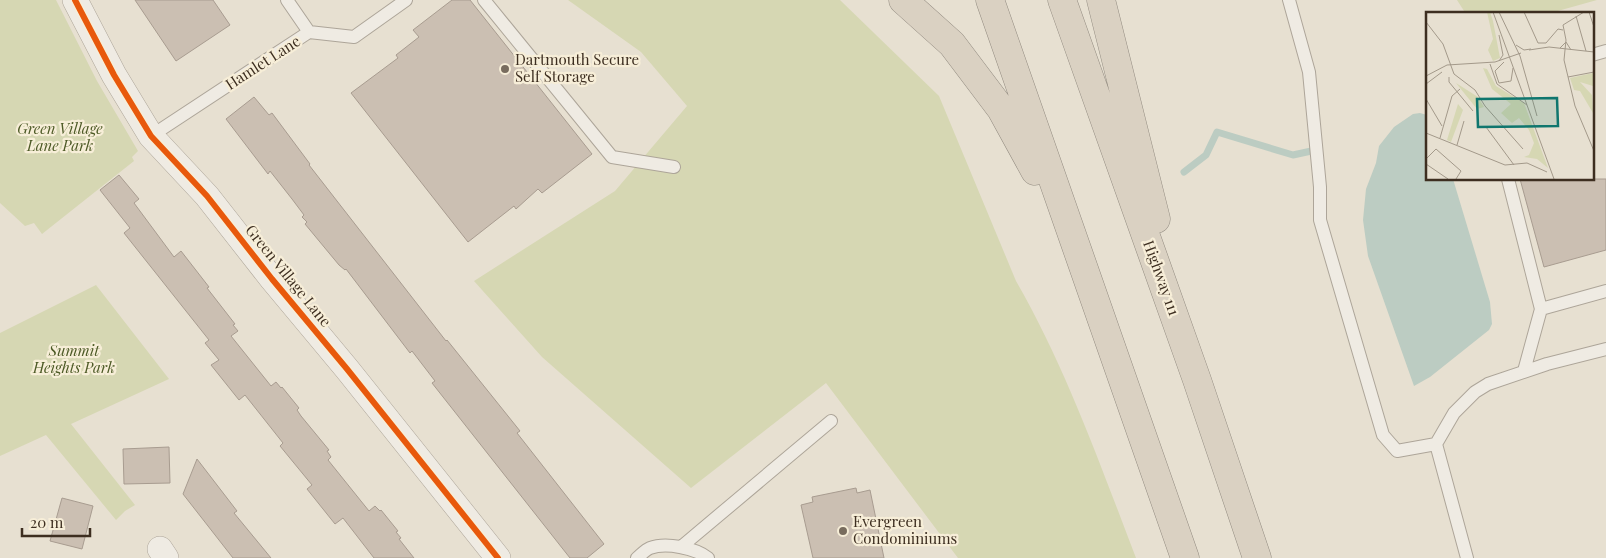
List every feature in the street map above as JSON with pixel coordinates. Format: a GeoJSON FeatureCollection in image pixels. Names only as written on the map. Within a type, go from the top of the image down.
{"type":"FeatureCollection","features":[{"type":"Feature","properties":{"kind":"highway"},"geometry":{"type":"LineString","coordinates":[[903,0],[952,44],[1001,109],[1074,243]]}},
{"type":"Feature","properties":{"kind":"highway"},"geometry":{"type":"LineString","coordinates":[[990,0],[1185,558]]}},
{"type":"Feature","properties":{"kind":"highway","name":"Highway 111"},"geometry":{"type":"LineString","coordinates":[[1062,0],[1197,380],[1257,558]]}},
{"type":"Feature","properties":{"kind":"highway"},"geometry":{"type":"LineString","coordinates":[[1101,0],[1197,380]]}},
{"type":"Feature","properties":{"kind":"street","name":"Green Village Lane"},"geometry":{"type":"LineString","coordinates":[[75,0],[114,75],[151,136],[207,196],[272,280],[347,369],[498,558]]}},
{"type":"Feature","properties":{"kind":"lane"},"geometry":{"type":"LineString","coordinates":[[287,0],[310,32]]}},
{"type":"Feature","properties":{"kind":"lane","name":"Hamlet Lane"},"geometry":{"type":"LineString","coordinates":[[151,136],[310,32],[354,37],[406,0]]}},
{"type":"Feature","properties":{"kind":"lane"},"geometry":{"type":"LineString","coordinates":[[484,0],[612,157],[674,167]]}},
{"type":"Feature","properties":{"kind":"lane"},"geometry":{"type":"LineString","coordinates":[[1289,0],[1309,72],[1320,187],[1320,220],[1383,435],[1397,451],[1436,444]]}},
{"type":"Feature","properties":{"kind":"lane"},"geometry":{"type":"LineString","coordinates":[[1508,180],[1541,309],[1524,371]]}},
{"type":"Feature","properties":{"kind":"lane"},"geometry":{"type":"LineString","coordinates":[[1541,309],[1606,291]]}},
{"type":"Feature","properties":{"kind":"lane"},"geometry":{"type":"LineString","coordinates":[[1467,558],[1436,444],[1454,413],[1475,392],[1488,384],[1524,371],[1606,349]]}},
{"type":"Feature","properties":{"kind":"lane"},"geometry":{"type":"LineString","coordinates":[[682,547],[831,420]]}},
{"type":"Feature","properties":{"kind":"lane"},"geometry":{"type":"LineString","coordinates":[[637,558],[649,548],[682,547],[708,558]]}},
{"type":"Feature","properties":{"kind":"green space","name":"Green Village Lane Park"},"geometry":{"type":"Polygon","coordinates":[[[0,0],[56,0],[97,81],[138,151],[132,157],[134,161],[42,234],[34,223],[25,226],[0,203],[0,0]]]}},
{"type":"Feature","properties":{"kind":"green space"},"geometry":{"type":"Polygon","coordinates":[[[568,0],[840,0],[939,96],[1016,281],[1051,348],[1066,382],[1136,558],[958,558],[826,383],[691,488],[542,357],[474,281],[615,191],[687,106],[641,52],[568,0]]]}},
{"type":"Feature","properties":{"kind":"green space"},"geometry":{"type":"Polygon","coordinates":[[[1457,0],[1597,0],[1554,12],[1465,12],[1457,0]]]}},
{"type":"Feature","properties":{"kind":"green space","name":"Summit Heights Park"},"geometry":{"type":"Polygon","coordinates":[[[96,285],[169,379],[71,424],[135,505],[116,520],[46,435],[0,456],[0,333],[96,285]]]}},
{"type":"Feature","properties":{"kind":"shaded area"},"geometry":{"type":"Polygon","coordinates":[[[1413,114],[1426,115],[1426,180],[1453,180],[1490,302],[1492,324],[1489,330],[1430,377],[1414,386],[1368,256],[1363,220],[1366,189],[1376,163],[1379,146],[1394,127],[1413,114]]]}},
{"type":"Feature","properties":{"kind":"building"},"geometry":{"type":"Polygon","coordinates":[[[135,0],[213,0],[230,25],[176,61],[135,0]]]}},
{"type":"Feature","properties":{"kind":"building"},"geometry":{"type":"Polygon","coordinates":[[[452,0],[470,0],[592,154],[542,193],[538,189],[516,209],[514,206],[468,242],[351,93],[398,58],[396,55],[419,37],[413,30],[452,0]]]}},
{"type":"Feature","properties":{"kind":"building"},"geometry":{"type":"Polygon","coordinates":[[[254,97],[269,115],[272,113],[309,165],[446,341],[520,431],[517,433],[604,544],[587,558],[570,558],[432,383],[435,381],[412,351],[410,353],[346,269],[339,265],[305,224],[307,222],[302,217],[304,215],[292,199],[270,171],[268,174],[226,119],[254,97]]]}},
{"type":"Feature","properties":{"kind":"building"},"geometry":{"type":"Polygon","coordinates":[[[119,175],[139,199],[134,203],[174,257],[181,251],[235,324],[233,325],[238,331],[231,336],[271,386],[276,382],[282,387],[299,408],[297,410],[301,416],[329,450],[327,451],[331,457],[328,460],[369,511],[375,506],[381,510],[398,531],[396,532],[401,538],[399,539],[414,558],[374,558],[343,518],[335,524],[307,489],[312,485],[280,446],[283,443],[245,395],[239,400],[211,365],[219,360],[205,343],[209,340],[124,233],[130,228],[100,190],[119,175]]]}},
{"type":"Feature","properties":{"kind":"building"},"geometry":{"type":"Polygon","coordinates":[[[1606,179],[1606,250],[1544,267],[1520,180],[1606,179]]]}},
{"type":"Feature","properties":{"kind":"building"},"geometry":{"type":"Polygon","coordinates":[[[169,447],[170,483],[124,484],[123,449],[169,447]]]}},
{"type":"Feature","properties":{"kind":"building"},"geometry":{"type":"Polygon","coordinates":[[[197,459],[237,511],[234,513],[271,558],[233,558],[183,494],[197,459]]]}},
{"type":"Feature","properties":{"kind":"building","name":"Evergreen Condominiums"},"geometry":{"type":"Polygon","coordinates":[[[856,488],[857,493],[870,490],[884,558],[813,558],[801,505],[813,502],[812,497],[856,488]]]}},
{"type":"Feature","properties":{"kind":"building"},"geometry":{"type":"Polygon","coordinates":[[[62,498],[93,506],[82,549],[50,541],[62,498]]]}},
{"type":"Feature","properties":{"kind":"waterway"},"geometry":{"type":"LineString","coordinates":[[1184,172],[1206,155],[1217,132],[1293,155],[1316,150]]}},
{"type":"Feature","properties":{"kind":"cycle path"},"geometry":{"type":"LineString","coordinates":[[75,0],[114,75],[151,136],[207,196],[498,558]]}},
{"type":"Feature","properties":{"kind":"place","name":"Dartmouth Secure Self Storage"},"geometry":{"type":"Point","coordinates":[505,69]}},
{"type":"Feature","properties":{"kind":"place","name":"Evergreen Condominiums"},"geometry":{"type":"Point","coordinates":[843,531]}}]}
